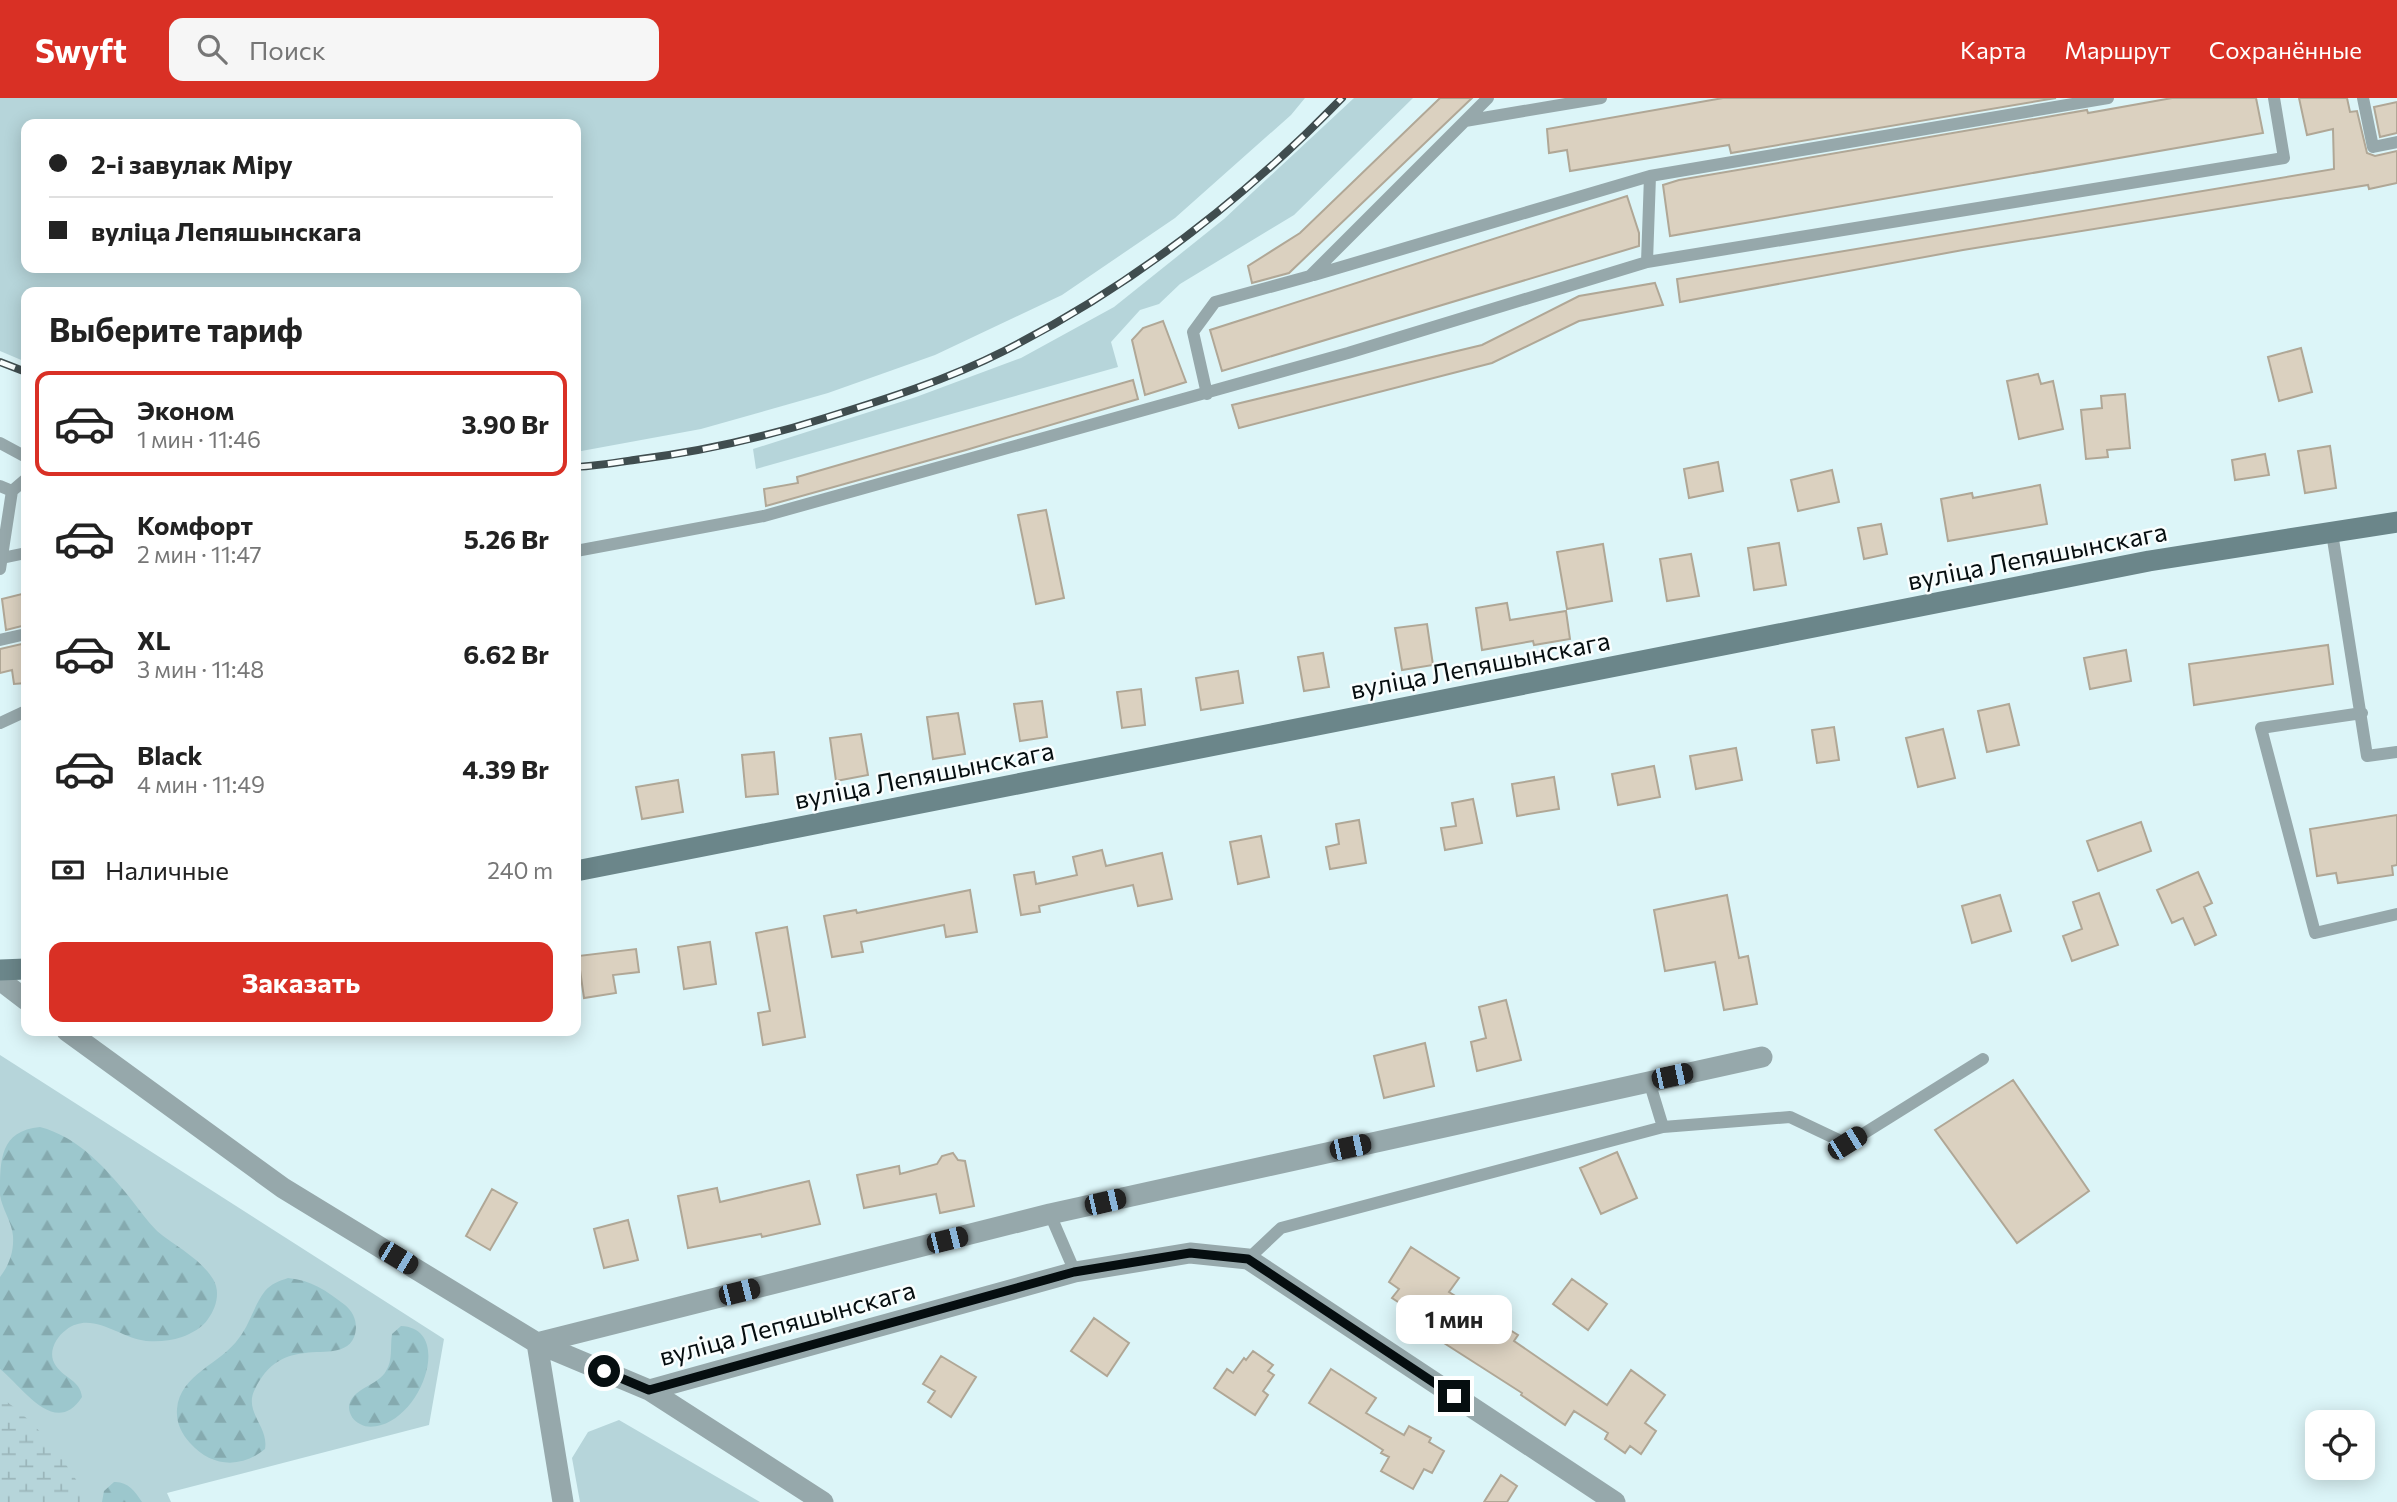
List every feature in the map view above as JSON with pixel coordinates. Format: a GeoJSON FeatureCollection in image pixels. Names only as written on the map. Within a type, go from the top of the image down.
{"type":"FeatureCollection","features":[{"type":"Feature","properties":{"kind":"street","name":"вуліца Лепяшынскага"},"geometry":{"type":"LineString","coordinates":[[581,870],[2149,561],[2397,522]]}},
{"type":"Feature","properties":{"kind":"street"},"geometry":{"type":"LineString","coordinates":[[0,970],[21,969]]}},
{"type":"Feature","properties":{"kind":"street"},"geometry":{"type":"LineString","coordinates":[[0,980],[21,996]]}},
{"type":"Feature","properties":{"kind":"street"},"geometry":{"type":"LineString","coordinates":[[74,1036],[283,1188],[537,1343],[649,1390],[823,1502]]}},
{"type":"Feature","properties":{"kind":"street"},"geometry":{"type":"LineString","coordinates":[[537,1343],[1050,1214],[1762,1057]]}},
{"type":"Feature","properties":{"kind":"street","name":"вуліца Лепяшынскага"},"geometry":{"type":"LineString","coordinates":[[649,1390],[1074,1272],[1190,1253],[1248,1259],[1615,1502]]}},
{"type":"Feature","properties":{"kind":"street"},"geometry":{"type":"LineString","coordinates":[[537,1343],[563,1502]]}},
{"type":"Feature","properties":{"kind":"lane"},"geometry":{"type":"LineString","coordinates":[[1310,276],[1488,98]]}},
{"type":"Feature","properties":{"kind":"lane"},"geometry":{"type":"LineString","coordinates":[[1465,121],[1601,98]]}},
{"type":"Feature","properties":{"kind":"lane"},"geometry":{"type":"LineString","coordinates":[[1207,394],[1193,332],[1215,302],[1650,176],[2108,98]]}},
{"type":"Feature","properties":{"kind":"lane"},"geometry":{"type":"LineString","coordinates":[[581,550],[764,516],[1207,394],[1647,262],[2284,158],[2274,98]]}},
{"type":"Feature","properties":{"kind":"lane"},"geometry":{"type":"LineString","coordinates":[[2363,98],[2373,147],[2397,142]]}},
{"type":"Feature","properties":{"kind":"lane"},"geometry":{"type":"LineString","coordinates":[[1647,262],[1650,176]]}},
{"type":"Feature","properties":{"kind":"lane"},"geometry":{"type":"LineString","coordinates":[[0,443],[21,454]]}},
{"type":"Feature","properties":{"kind":"lane"},"geometry":{"type":"LineString","coordinates":[[6,488],[1,564],[21,555]]}},
{"type":"Feature","properties":{"kind":"lane"},"geometry":{"type":"LineString","coordinates":[[2332,533],[2367,756],[2397,752]]}},
{"type":"Feature","properties":{"kind":"lane"},"geometry":{"type":"LineString","coordinates":[[0,640],[21,635]]}},
{"type":"Feature","properties":{"kind":"lane"},"geometry":{"type":"LineString","coordinates":[[0,723],[21,713]]}},
{"type":"Feature","properties":{"kind":"lane"},"geometry":{"type":"LineString","coordinates":[[2362,713],[2261,728],[2315,933],[2397,914]]}},
{"type":"Feature","properties":{"kind":"lane"},"geometry":{"type":"LineString","coordinates":[[1248,1259],[1281,1228],[1663,1127],[1790,1117],[1847,1143],[1983,1059]]}},
{"type":"Feature","properties":{"kind":"lane"},"geometry":{"type":"LineString","coordinates":[[1649,1081],[1663,1127]]}},
{"type":"Feature","properties":{"kind":"lane"},"geometry":{"type":"LineString","coordinates":[[1050,1214],[1074,1272]]}},
{"type":"Feature","properties":{"kind":"green space"},"geometry":{"type":"Polygon","coordinates":[[[0,98],[1305,98],[1291,115],[1175,218],[1062,295],[935,355],[828,393],[701,429],[581,451],[581,287],[21,287],[21,360],[0,351],[0,98]]]}},
{"type":"Feature","properties":{"kind":"green space"},"geometry":{"type":"Polygon","coordinates":[[[1354,98],[1413,98],[1294,215],[1180,284],[1159,304],[1140,310],[1111,342],[1118,367],[756,469],[753,449],[916,397],[1021,358],[1114,307],[1224,219],[1354,98]]]}},
{"type":"Feature","properties":{"kind":"green space"},"geometry":{"type":"Polygon","coordinates":[[[0,1055],[444,1339],[429,1425],[167,1493],[171,1502],[0,1502],[0,1055]]]}},
{"type":"Feature","properties":{"kind":"green space"},"geometry":{"type":"Polygon","coordinates":[[[40,1127],[67,1138],[90,1155],[157,1231],[202,1265],[217,1289],[215,1305],[206,1322],[193,1332],[178,1338],[146,1341],[86,1323],[66,1330],[52,1351],[53,1361],[75,1383],[82,1397],[72,1409],[61,1413],[39,1405],[0,1369],[0,1277],[13,1247],[11,1226],[0,1195],[2,1159],[5,1149],[17,1134],[40,1127]]]}},
{"type":"Feature","properties":{"kind":"green space"},"geometry":{"type":"Polygon","coordinates":[[[288,1278],[318,1287],[345,1305],[352,1312],[355,1321],[354,1337],[344,1348],[292,1355],[275,1363],[265,1373],[255,1389],[252,1405],[263,1433],[265,1449],[246,1460],[236,1462],[217,1461],[207,1457],[190,1443],[180,1427],[177,1409],[180,1397],[193,1378],[239,1338],[265,1291],[288,1278]]]}},
{"type":"Feature","properties":{"kind":"green space"},"geometry":{"type":"Polygon","coordinates":[[[401,1326],[417,1330],[425,1341],[428,1355],[420,1389],[396,1417],[378,1426],[363,1425],[351,1415],[351,1401],[354,1395],[386,1371],[392,1334],[401,1326]]]}},
{"type":"Feature","properties":{"kind":"green space"},"geometry":{"type":"Polygon","coordinates":[[[0,1397],[14,1407],[51,1444],[90,1502],[0,1502],[0,1397]]]}},
{"type":"Feature","properties":{"kind":"green space"},"geometry":{"type":"Polygon","coordinates":[[[619,1420],[760,1502],[580,1502],[572,1458],[588,1432],[619,1420]]]}},
{"type":"Feature","properties":{"kind":"green space"},"geometry":{"type":"Polygon","coordinates":[[[114,1482],[123,1483],[130,1488],[142,1502],[102,1502],[104,1491],[114,1482]]]}},
{"type":"Feature","properties":{"kind":"building"},"geometry":{"type":"Polygon","coordinates":[[[1440,98],[1472,98],[1289,273],[1252,283],[1248,266],[1300,233],[1440,98]]]}},
{"type":"Feature","properties":{"kind":"building"},"geometry":{"type":"Polygon","coordinates":[[[1723,98],[2056,98],[1731,153],[1729,145],[1570,171],[1567,150],[1549,153],[1547,129],[1723,98]]]}},
{"type":"Feature","properties":{"kind":"building"},"geometry":{"type":"Polygon","coordinates":[[[2172,98],[2256,98],[2263,133],[1670,236],[1663,185],[1679,180],[2087,110],[2088,113],[2172,98]]]}},
{"type":"Feature","properties":{"kind":"building"},"geometry":{"type":"Polygon","coordinates":[[[2299,98],[2347,98],[2350,112],[2357,111],[2367,153],[2375,156],[2397,151],[2397,183],[2369,189],[2368,185],[1963,250],[1680,302],[1677,279],[2334,169],[2333,129],[2307,135],[2299,98]]]}},
{"type":"Feature","properties":{"kind":"building"},"geometry":{"type":"Polygon","coordinates":[[[2397,102],[2397,133],[2380,137],[2374,107],[2397,102]]]}},
{"type":"Feature","properties":{"kind":"building"},"geometry":{"type":"Polygon","coordinates":[[[1627,196],[1639,233],[1639,246],[1222,371],[1210,330],[1627,196]]]}},
{"type":"Feature","properties":{"kind":"building"},"geometry":{"type":"Polygon","coordinates":[[[1655,283],[1663,305],[1579,321],[1492,363],[1239,428],[1232,405],[1482,345],[1579,296],[1655,283]]]}},
{"type":"Feature","properties":{"kind":"building"},"geometry":{"type":"Polygon","coordinates":[[[1163,321],[1186,382],[1145,395],[1132,340],[1143,328],[1163,321]]]}},
{"type":"Feature","properties":{"kind":"building"},"geometry":{"type":"Polygon","coordinates":[[[2301,348],[2312,392],[2279,401],[2268,357],[2301,348]]]}},
{"type":"Feature","properties":{"kind":"building"},"geometry":{"type":"Polygon","coordinates":[[[2038,374],[2041,384],[2053,381],[2063,429],[2019,439],[2007,381],[2038,374]]]}},
{"type":"Feature","properties":{"kind":"building"},"geometry":{"type":"Polygon","coordinates":[[[1133,380],[1138,399],[766,506],[764,489],[798,483],[797,477],[1133,380]]]}},
{"type":"Feature","properties":{"kind":"building"},"geometry":{"type":"Polygon","coordinates":[[[2125,394],[2130,448],[2107,450],[2108,457],[2086,459],[2081,410],[2102,408],[2101,396],[2125,394]]]}},
{"type":"Feature","properties":{"kind":"building"},"geometry":{"type":"Polygon","coordinates":[[[2330,446],[2336,488],[2305,493],[2298,451],[2330,446]]]}},
{"type":"Feature","properties":{"kind":"building"},"geometry":{"type":"Polygon","coordinates":[[[2265,454],[2269,475],[2235,480],[2232,460],[2265,454]]]}},
{"type":"Feature","properties":{"kind":"building"},"geometry":{"type":"Polygon","coordinates":[[[1718,462],[1723,491],[1689,498],[1684,469],[1718,462]]]}},
{"type":"Feature","properties":{"kind":"building"},"geometry":{"type":"Polygon","coordinates":[[[1832,470],[1839,502],[1798,511],[1791,480],[1832,470]]]}},
{"type":"Feature","properties":{"kind":"building"},"geometry":{"type":"Polygon","coordinates":[[[2040,485],[2047,524],[1948,541],[1941,499],[1972,493],[1973,498],[2040,485]]]}},
{"type":"Feature","properties":{"kind":"building"},"geometry":{"type":"Polygon","coordinates":[[[1046,510],[1064,598],[1036,604],[1018,515],[1046,510]]]}},
{"type":"Feature","properties":{"kind":"building"},"geometry":{"type":"Polygon","coordinates":[[[1881,524],[1887,554],[1864,559],[1858,528],[1881,524]]]}},
{"type":"Feature","properties":{"kind":"building"},"geometry":{"type":"Polygon","coordinates":[[[1779,543],[1786,585],[1754,590],[1748,548],[1779,543]]]}},
{"type":"Feature","properties":{"kind":"building"},"geometry":{"type":"Polygon","coordinates":[[[1603,544],[1612,601],[1567,609],[1557,552],[1603,544]]]}},
{"type":"Feature","properties":{"kind":"building"},"geometry":{"type":"Polygon","coordinates":[[[1691,554],[1699,596],[1667,601],[1660,559],[1691,554]]]}},
{"type":"Feature","properties":{"kind":"building"},"geometry":{"type":"Polygon","coordinates":[[[21,594],[21,626],[6,630],[2,599],[21,594]]]}},
{"type":"Feature","properties":{"kind":"building"},"geometry":{"type":"Polygon","coordinates":[[[1507,603],[1510,620],[1566,611],[1570,639],[1534,645],[1533,641],[1482,650],[1476,608],[1507,603]]]}},
{"type":"Feature","properties":{"kind":"building"},"geometry":{"type":"Polygon","coordinates":[[[1427,624],[1433,665],[1402,670],[1395,628],[1427,624]]]}},
{"type":"Feature","properties":{"kind":"building"},"geometry":{"type":"Polygon","coordinates":[[[21,644],[21,683],[14,684],[12,670],[0,673],[0,649],[21,644]]]}},
{"type":"Feature","properties":{"kind":"building"},"geometry":{"type":"Polygon","coordinates":[[[2328,645],[2333,684],[2194,705],[2189,664],[2328,645]]]}},
{"type":"Feature","properties":{"kind":"building"},"geometry":{"type":"Polygon","coordinates":[[[2126,650],[2131,681],[2090,689],[2084,658],[2126,650]]]}},
{"type":"Feature","properties":{"kind":"building"},"geometry":{"type":"Polygon","coordinates":[[[1323,653],[1329,687],[1304,691],[1298,657],[1323,653]]]}},
{"type":"Feature","properties":{"kind":"building"},"geometry":{"type":"Polygon","coordinates":[[[1238,671],[1243,703],[1201,710],[1196,678],[1238,671]]]}},
{"type":"Feature","properties":{"kind":"building"},"geometry":{"type":"Polygon","coordinates":[[[1141,689],[1145,725],[1122,728],[1117,692],[1141,689]]]}},
{"type":"Feature","properties":{"kind":"building"},"geometry":{"type":"Polygon","coordinates":[[[1042,701],[1047,737],[1020,741],[1014,704],[1042,701]]]}},
{"type":"Feature","properties":{"kind":"building"},"geometry":{"type":"Polygon","coordinates":[[[2009,704],[2019,745],[1987,752],[1978,711],[2009,704]]]}},
{"type":"Feature","properties":{"kind":"building"},"geometry":{"type":"Polygon","coordinates":[[[958,713],[965,754],[933,759],[927,717],[958,713]]]}},
{"type":"Feature","properties":{"kind":"building"},"geometry":{"type":"Polygon","coordinates":[[[1834,727],[1839,760],[1817,763],[1812,730],[1834,727]]]}},
{"type":"Feature","properties":{"kind":"building"},"geometry":{"type":"Polygon","coordinates":[[[1943,729],[1955,778],[1918,787],[1906,738],[1943,729]]]}},
{"type":"Feature","properties":{"kind":"building"},"geometry":{"type":"Polygon","coordinates":[[[861,734],[868,775],[836,781],[830,738],[861,734]]]}},
{"type":"Feature","properties":{"kind":"building"},"geometry":{"type":"Polygon","coordinates":[[[1736,748],[1742,780],[1696,789],[1690,756],[1736,748]]]}},
{"type":"Feature","properties":{"kind":"building"},"geometry":{"type":"Polygon","coordinates":[[[774,752],[778,794],[746,797],[742,755],[774,752]]]}},
{"type":"Feature","properties":{"kind":"building"},"geometry":{"type":"Polygon","coordinates":[[[1654,766],[1660,797],[1618,805],[1612,774],[1654,766]]]}},
{"type":"Feature","properties":{"kind":"building"},"geometry":{"type":"Polygon","coordinates":[[[1554,777],[1559,809],[1517,816],[1512,784],[1554,777]]]}},
{"type":"Feature","properties":{"kind":"building"},"geometry":{"type":"Polygon","coordinates":[[[678,780],[683,812],[642,819],[636,787],[678,780]]]}},
{"type":"Feature","properties":{"kind":"building"},"geometry":{"type":"Polygon","coordinates":[[[1473,799],[1482,843],[1445,850],[1441,828],[1456,826],[1452,803],[1473,799]]]}},
{"type":"Feature","properties":{"kind":"building"},"geometry":{"type":"Polygon","coordinates":[[[2397,815],[2397,865],[2392,866],[2393,875],[2338,883],[2336,873],[2317,876],[2310,829],[2397,815]]]}},
{"type":"Feature","properties":{"kind":"building"},"geometry":{"type":"Polygon","coordinates":[[[1359,820],[1366,863],[1330,869],[1326,847],[1339,844],[1336,824],[1359,820]]]}},
{"type":"Feature","properties":{"kind":"building"},"geometry":{"type":"Polygon","coordinates":[[[2141,822],[2151,851],[2098,871],[2087,841],[2141,822]]]}},
{"type":"Feature","properties":{"kind":"building"},"geometry":{"type":"Polygon","coordinates":[[[1261,836],[1269,877],[1238,884],[1230,842],[1261,836]]]}},
{"type":"Feature","properties":{"kind":"building"},"geometry":{"type":"Polygon","coordinates":[[[1102,850],[1106,866],[1162,853],[1172,899],[1138,906],[1133,885],[1039,906],[1040,912],[1021,915],[1014,875],[1034,872],[1036,884],[1077,875],[1073,857],[1102,850]]]}},
{"type":"Feature","properties":{"kind":"building"},"geometry":{"type":"Polygon","coordinates":[[[2198,872],[2212,903],[2204,907],[2216,935],[2195,945],[2183,918],[2172,923],[2157,890],[2198,872]]]}},
{"type":"Feature","properties":{"kind":"building"},"geometry":{"type":"Polygon","coordinates":[[[970,890],[977,932],[946,937],[944,925],[861,942],[863,952],[832,957],[824,916],[856,910],[857,913],[970,890]]]}},
{"type":"Feature","properties":{"kind":"building"},"geometry":{"type":"Polygon","coordinates":[[[2099,893],[2118,945],[2072,961],[2063,936],[2082,929],[2073,902],[2099,893]]]}},
{"type":"Feature","properties":{"kind":"building"},"geometry":{"type":"Polygon","coordinates":[[[1727,895],[1739,958],[1748,956],[1757,1004],[1724,1010],[1715,962],[1665,971],[1654,910],[1727,895]]]}},
{"type":"Feature","properties":{"kind":"building"},"geometry":{"type":"Polygon","coordinates":[[[2000,895],[2011,931],[1972,943],[1962,906],[2000,895]]]}},
{"type":"Feature","properties":{"kind":"building"},"geometry":{"type":"Polygon","coordinates":[[[787,927],[805,1037],[763,1045],[758,1013],[770,1011],[756,933],[787,927]]]}},
{"type":"Feature","properties":{"kind":"building"},"geometry":{"type":"Polygon","coordinates":[[[710,942],[716,984],[684,989],[678,947],[710,942]]]}},
{"type":"Feature","properties":{"kind":"building"},"geometry":{"type":"Polygon","coordinates":[[[636,949],[639,972],[613,975],[616,993],[584,998],[581,956],[636,949]]]}},
{"type":"Feature","properties":{"kind":"building"},"geometry":{"type":"Polygon","coordinates":[[[1506,1000],[1521,1060],[1477,1071],[1471,1042],[1486,1038],[1479,1007],[1506,1000]]]}},
{"type":"Feature","properties":{"kind":"building"},"geometry":{"type":"Polygon","coordinates":[[[1425,1043],[1434,1086],[1384,1098],[1374,1056],[1425,1043]]]}},
{"type":"Feature","properties":{"kind":"building"},"geometry":{"type":"Polygon","coordinates":[[[2013,1080],[2089,1191],[2017,1243],[1935,1130],[2013,1080]]]}},
{"type":"Feature","properties":{"kind":"building"},"geometry":{"type":"Polygon","coordinates":[[[1617,1152],[1637,1198],[1601,1214],[1580,1168],[1617,1152]]]}},
{"type":"Feature","properties":{"kind":"building"},"geometry":{"type":"Polygon","coordinates":[[[953,1153],[958,1160],[965,1161],[974,1206],[940,1213],[936,1194],[864,1208],[857,1175],[899,1166],[900,1174],[937,1164],[942,1156],[953,1153]]]}},
{"type":"Feature","properties":{"kind":"building"},"geometry":{"type":"Polygon","coordinates":[[[809,1181],[820,1224],[762,1237],[761,1234],[688,1248],[678,1196],[717,1188],[720,1202],[809,1181]]]}},
{"type":"Feature","properties":{"kind":"building"},"geometry":{"type":"Polygon","coordinates":[[[492,1189],[517,1203],[490,1250],[466,1236],[492,1189]]]}},
{"type":"Feature","properties":{"kind":"building"},"geometry":{"type":"Polygon","coordinates":[[[628,1220],[638,1260],[604,1268],[594,1229],[628,1220]]]}},
{"type":"Feature","properties":{"kind":"building"},"geometry":{"type":"Polygon","coordinates":[[[1411,1247],[1459,1278],[1449,1292],[1518,1335],[1514,1341],[1607,1405],[1631,1370],[1665,1395],[1645,1423],[1656,1431],[1641,1454],[1630,1446],[1625,1453],[1605,1439],[1608,1433],[1574,1411],[1565,1425],[1521,1395],[1522,1393],[1433,1336],[1438,1328],[1392,1298],[1399,1289],[1389,1282],[1411,1247]]]}},
{"type":"Feature","properties":{"kind":"building"},"geometry":{"type":"Polygon","coordinates":[[[1572,1279],[1607,1304],[1588,1330],[1553,1304],[1572,1279]]]}},
{"type":"Feature","properties":{"kind":"building"},"geometry":{"type":"Polygon","coordinates":[[[1094,1318],[1129,1343],[1107,1376],[1071,1351],[1094,1318]]]}},
{"type":"Feature","properties":{"kind":"building"},"geometry":{"type":"Polygon","coordinates":[[[1253,1351],[1273,1365],[1268,1371],[1274,1375],[1263,1391],[1268,1395],[1255,1415],[1214,1388],[1227,1369],[1233,1373],[1253,1351]]]}},
{"type":"Feature","properties":{"kind":"building"},"geometry":{"type":"Polygon","coordinates":[[[941,1356],[976,1377],[951,1417],[928,1402],[935,1391],[923,1384],[941,1356]]]}},
{"type":"Feature","properties":{"kind":"building"},"geometry":{"type":"Polygon","coordinates":[[[1331,1369],[1376,1398],[1366,1413],[1404,1435],[1409,1426],[1431,1438],[1429,1442],[1444,1451],[1432,1473],[1424,1469],[1413,1489],[1381,1471],[1389,1457],[1381,1453],[1383,1450],[1309,1403],[1331,1369]]]}},
{"type":"Feature","properties":{"kind":"building"},"geometry":{"type":"Polygon","coordinates":[[[1501,1475],[1517,1486],[1507,1502],[1484,1502],[1501,1475]]]}},
{"type":"Feature","properties":{"kind":"railway"},"geometry":{"type":"LineString","coordinates":[[581,466],[682,453],[778,432],[938,380],[1004,351],[1096,299],[1183,239],[1265,172],[1342,98]]}},
{"type":"Feature","properties":{"kind":"railway"},"geometry":{"type":"LineString","coordinates":[[0,362],[21,370]]}},
{"type":"Feature","properties":{"kind":"route"},"geometry":{"type":"LineString","coordinates":[[604,1371],[649,1390],[1074,1272],[1190,1253],[1248,1259],[1454,1396]]}}]}
